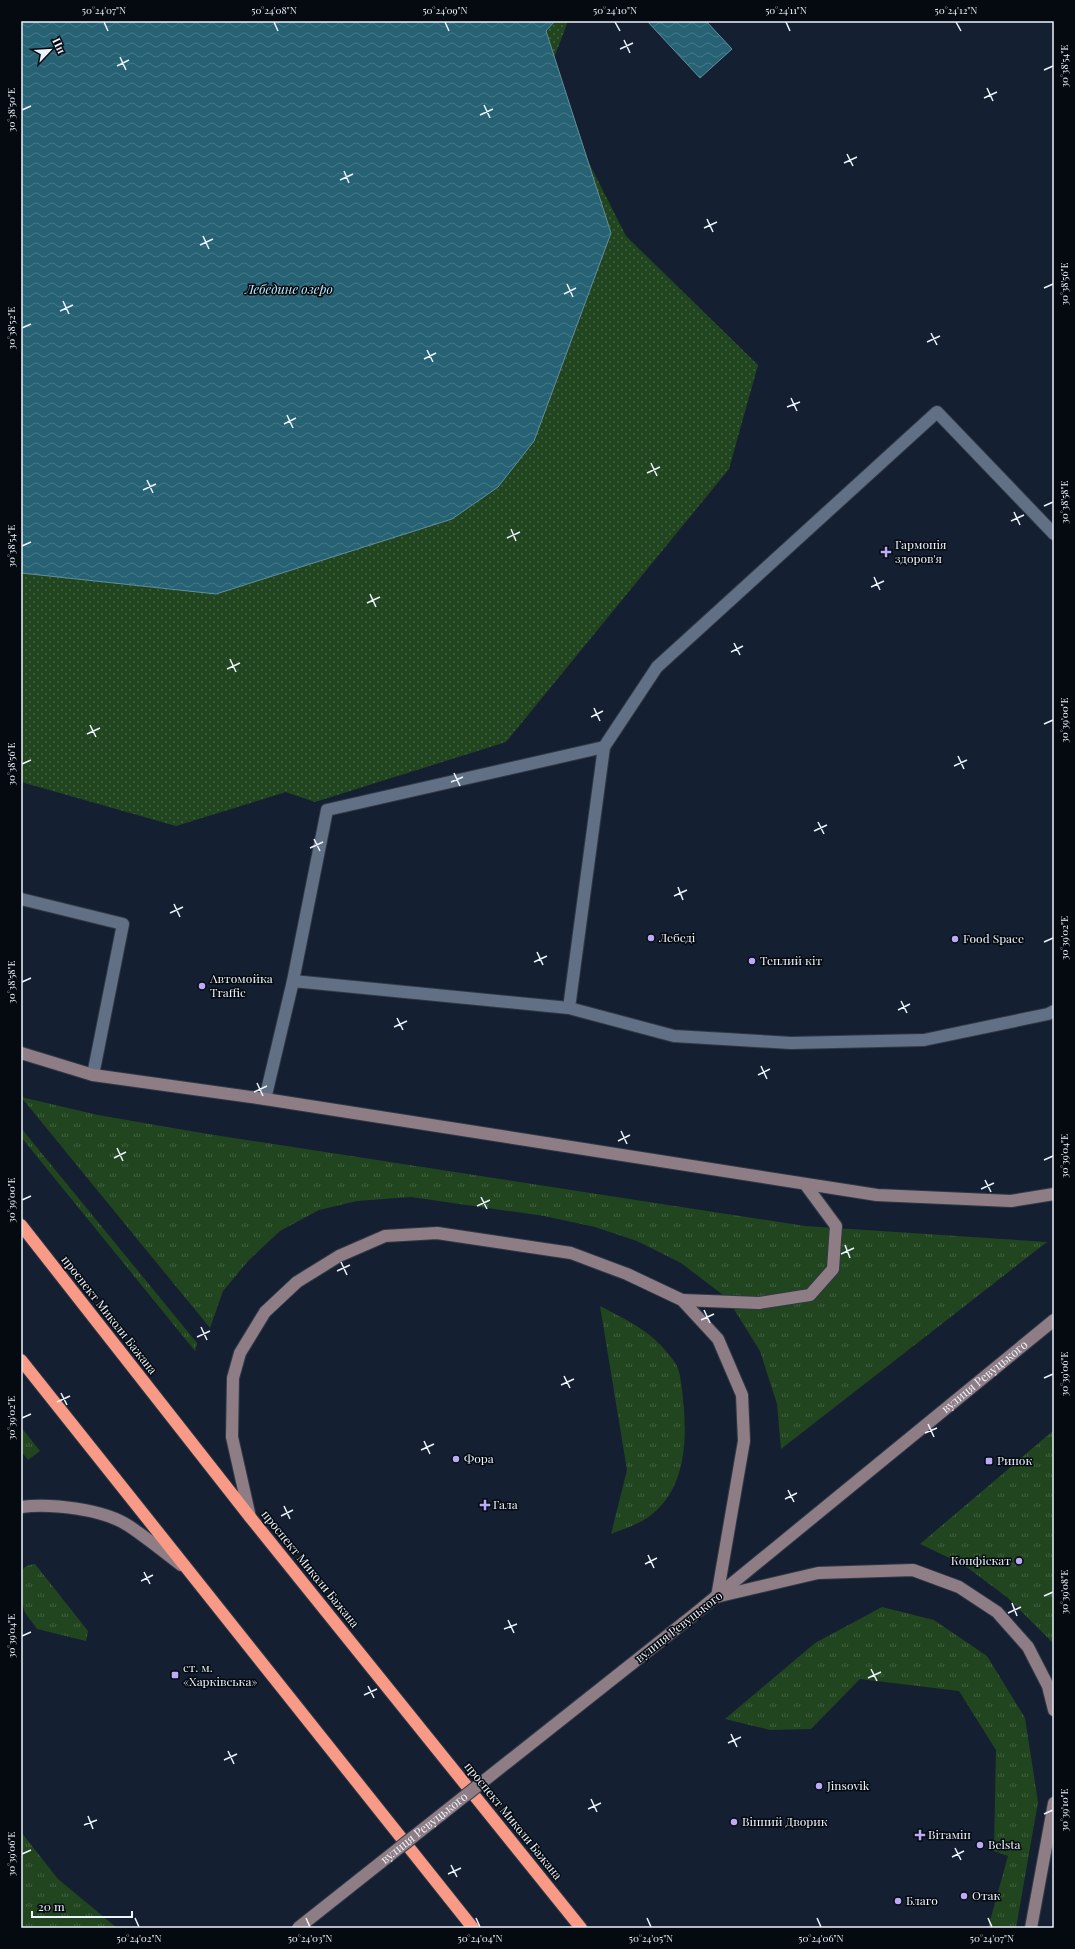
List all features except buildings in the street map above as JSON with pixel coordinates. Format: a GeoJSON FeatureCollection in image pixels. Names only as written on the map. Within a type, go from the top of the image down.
{"type":"FeatureCollection","features":[{"type":"Feature","properties":{"kind":"highway","name":"проспект Миколи Бажана"},"geometry":{"type":"LineString","coordinates":[[21,1225],[250,1517],[581,1928]]}},
{"type":"Feature","properties":{"kind":"highway"},"geometry":{"type":"LineString","coordinates":[[21,1360],[183,1566],[473,1928]]}},
{"type":"Feature","properties":{"kind":"street"},"geometry":{"type":"LineString","coordinates":[[21,1052],[93,1074],[265,1099],[877,1196],[1011,1201],[1054,1194]]}},
{"type":"Feature","properties":{"kind":"street"},"geometry":{"type":"LineString","coordinates":[[682,1300],[759,1303],[810,1295],[834,1269],[836,1226],[805,1184]]}},
{"type":"Feature","properties":{"kind":"street"},"geometry":{"type":"LineString","coordinates":[[250,1517],[232,1437],[233,1378],[240,1353],[265,1312],[297,1282],[338,1256],[385,1236],[437,1233],[571,1253],[628,1274],[682,1300],[718,1339],[742,1395],[744,1441],[717,1597],[818,1573],[913,1570],[959,1587],[996,1612],[1028,1647],[1048,1686],[1054,1710]]}},
{"type":"Feature","properties":{"kind":"street","name":"вулиця Ревуцького"},"geometry":{"type":"LineString","coordinates":[[298,1928],[717,1597],[1054,1320]]}},
{"type":"Feature","properties":{"kind":"street"},"geometry":{"type":"LineString","coordinates":[[21,1507],[44,1506],[92,1511],[128,1525],[183,1566]]}},
{"type":"Feature","properties":{"kind":"street"},"geometry":{"type":"LineString","coordinates":[[1031,1928],[1054,1803]]}},
{"type":"Feature","properties":{"kind":"lane"},"geometry":{"type":"LineString","coordinates":[[569,1008],[604,747],[657,667],[937,412],[1054,534]]}},
{"type":"Feature","properties":{"kind":"lane"},"geometry":{"type":"LineString","coordinates":[[265,1099],[293,981],[327,810],[604,747]]}},
{"type":"Feature","properties":{"kind":"lane"},"geometry":{"type":"LineString","coordinates":[[21,899],[123,924],[93,1074]]}},
{"type":"Feature","properties":{"kind":"lane"},"geometry":{"type":"LineString","coordinates":[[293,981],[569,1008],[674,1036],[791,1043],[924,1040],[1048,1014],[1054,1011]]}},
{"type":"Feature","properties":{"kind":"green space","name":"Лебедине озеро"},"geometry":{"type":"Polygon","coordinates":[[[21,21],[568,21],[554,58],[589,163],[626,236],[758,365],[729,469],[506,742],[315,802],[286,792],[176,826],[21,782],[21,21]]]}},
{"type":"Feature","properties":{"kind":"green space"},"geometry":{"type":"Polygon","coordinates":[[[21,1097],[98,1115],[208,1134],[805,1226],[1047,1242],[781,1449],[777,1404],[760,1351],[727,1298],[681,1263],[637,1241],[595,1227],[544,1216],[411,1197],[357,1201],[319,1210],[280,1231],[249,1260],[223,1291],[210,1328],[21,1097]]]}},
{"type":"Feature","properties":{"kind":"green space"},"geometry":{"type":"Polygon","coordinates":[[[21,1128],[197,1343],[195,1351],[21,1137],[21,1128]]]}},
{"type":"Feature","properties":{"kind":"green space"},"geometry":{"type":"Polygon","coordinates":[[[600,1306],[642,1329],[668,1353],[676,1364],[682,1385],[685,1424],[683,1456],[680,1471],[674,1486],[666,1499],[656,1511],[642,1521],[611,1534],[627,1470],[600,1306]]]}},
{"type":"Feature","properties":{"kind":"green space"},"geometry":{"type":"Polygon","coordinates":[[[21,1427],[40,1451],[28,1460],[21,1451],[21,1427]]]}},
{"type":"Feature","properties":{"kind":"green space"},"geometry":{"type":"Polygon","coordinates":[[[1054,1430],[1054,1644],[1008,1598],[964,1565],[920,1544],[1054,1430]]]}},
{"type":"Feature","properties":{"kind":"green space"},"geometry":{"type":"Polygon","coordinates":[[[35,1564],[88,1631],[86,1641],[37,1629],[27,1616],[21,1599],[21,1575],[25,1568],[35,1564]]]}},
{"type":"Feature","properties":{"kind":"green space"},"geometry":{"type":"Polygon","coordinates":[[[882,1607],[934,1620],[987,1656],[1025,1718],[1038,1802],[1016,1928],[988,1928],[1008,1856],[994,1851],[996,1750],[959,1691],[860,1679],[811,1729],[770,1730],[725,1719],[815,1643],[882,1607]]]}},
{"type":"Feature","properties":{"kind":"green space"},"geometry":{"type":"Polygon","coordinates":[[[21,1832],[58,1879],[117,1928],[21,1928],[21,1832]]]}},
{"type":"Feature","properties":{"kind":"water","name":"Лебедине озеро"},"geometry":{"type":"Polygon","coordinates":[[[21,21],[555,21],[546,31],[611,233],[534,441],[498,487],[452,519],[216,594],[21,573],[21,21]]]}},
{"type":"Feature","properties":{"kind":"water"},"geometry":{"type":"Polygon","coordinates":[[[647,21],[706,21],[732,49],[700,78],[647,21]]]}},
{"type":"Feature","properties":{"kind":"place","name":"Гармонія здоров'я"},"geometry":{"type":"Point","coordinates":[886,552]}},
{"type":"Feature","properties":{"kind":"place","name":"Лебеді"},"geometry":{"type":"Point","coordinates":[651,938]}},
{"type":"Feature","properties":{"kind":"place","name":"Food Space"},"geometry":{"type":"Point","coordinates":[955,939]}},
{"type":"Feature","properties":{"kind":"place","name":"Теплий кіт"},"geometry":{"type":"Point","coordinates":[752,961]}},
{"type":"Feature","properties":{"kind":"place","name":"Автомойка Traffic"},"geometry":{"type":"Point","coordinates":[202,986]}},
{"type":"Feature","properties":{"kind":"place","name":"Фора"},"geometry":{"type":"Point","coordinates":[456,1459]}},
{"type":"Feature","properties":{"kind":"place","name":"Ринок"},"geometry":{"type":"Point","coordinates":[989,1461]}},
{"type":"Feature","properties":{"kind":"place","name":"Гала"},"geometry":{"type":"Point","coordinates":[485,1505]}},
{"type":"Feature","properties":{"kind":"place","name":"Конфіскат"},"geometry":{"type":"Point","coordinates":[1019,1561]}},
{"type":"Feature","properties":{"kind":"place","name":"ст. м. «Харківська»"},"geometry":{"type":"Point","coordinates":[175,1675]}},
{"type":"Feature","properties":{"kind":"place","name":"Jinsovik"},"geometry":{"type":"Point","coordinates":[819,1786]}},
{"type":"Feature","properties":{"kind":"place","name":"Вінний Дворик"},"geometry":{"type":"Point","coordinates":[734,1822]}},
{"type":"Feature","properties":{"kind":"place","name":"Вітамін"},"geometry":{"type":"Point","coordinates":[920,1835]}},
{"type":"Feature","properties":{"kind":"place","name":"Belsta"},"geometry":{"type":"Point","coordinates":[980,1845]}},
{"type":"Feature","properties":{"kind":"place","name":"Отак"},"geometry":{"type":"Point","coordinates":[964,1896]}},
{"type":"Feature","properties":{"kind":"place","name":"Благо"},"geometry":{"type":"Point","coordinates":[898,1901]}}]}
